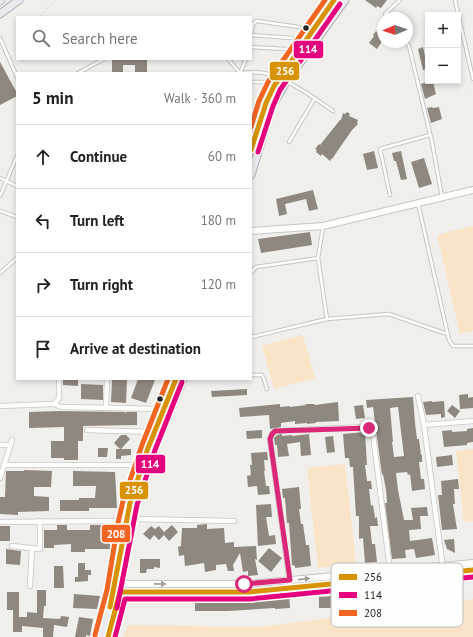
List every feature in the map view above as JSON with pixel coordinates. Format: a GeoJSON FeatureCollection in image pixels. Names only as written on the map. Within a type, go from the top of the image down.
{"type":"FeatureCollection","features":[{"type":"Feature","properties":{"kind":"main road"},"geometry":{"type":"LineString","coordinates":[[0,14],[19,0]]}},
{"type":"Feature","properties":{"kind":"main road"},"geometry":{"type":"LineString","coordinates":[[252,147],[266,103],[274,86],[334,0]]}},
{"type":"Feature","properties":{"kind":"main road"},"geometry":{"type":"LineString","coordinates":[[252,172],[272,106],[284,85],[345,0]]}},
{"type":"Feature","properties":{"kind":"main road"},"geometry":{"type":"LineString","coordinates":[[108,637],[132,519],[144,470],[154,432],[176,380]]}},
{"type":"Feature","properties":{"kind":"main road"},"geometry":{"type":"LineString","coordinates":[[102,637],[118,587],[125,524],[144,470],[154,450],[183,380]]}},
{"type":"Feature","properties":{"kind":"street"},"geometry":{"type":"LineString","coordinates":[[252,231],[323,226],[473,190]]}},
{"type":"Feature","properties":{"kind":"street"},"geometry":{"type":"LineString","coordinates":[[54,404],[58,398],[59,380]]}},
{"type":"Feature","properties":{"kind":"street"},"geometry":{"type":"LineString","coordinates":[[106,408],[107,380]]}},
{"type":"Feature","properties":{"kind":"street"},"geometry":{"type":"LineString","coordinates":[[418,396],[424,424],[443,563]]}},
{"type":"Feature","properties":{"kind":"street"},"geometry":{"type":"LineString","coordinates":[[0,406],[54,404],[61,407],[163,409]]}},
{"type":"Feature","properties":{"kind":"street"},"geometry":{"type":"LineString","coordinates":[[424,424],[473,421]]}},
{"type":"Feature","properties":{"kind":"street"},"geometry":{"type":"LineString","coordinates":[[291,588],[270,439],[275,431],[368,427],[371,430],[389,563]]}},
{"type":"Feature","properties":{"kind":"street"},"geometry":{"type":"LineString","coordinates":[[87,430],[154,432]]}},
{"type":"Feature","properties":{"kind":"street"},"geometry":{"type":"LineString","coordinates":[[0,445],[12,443],[0,478]]}},
{"type":"Feature","properties":{"kind":"street"},"geometry":{"type":"LineString","coordinates":[[4,465],[131,465],[144,470]]}},
{"type":"Feature","properties":{"kind":"street"},"geometry":{"type":"LineString","coordinates":[[132,519],[234,521]]}},
{"type":"Feature","properties":{"kind":"street"},"geometry":{"type":"LineString","coordinates":[[12,546],[40,549],[40,521]]}},
{"type":"Feature","properties":{"kind":"street"},"geometry":{"type":"LineString","coordinates":[[0,522],[114,521],[125,524]]}},
{"type":"Feature","properties":{"kind":"street"},"geometry":{"type":"LineString","coordinates":[[30,586],[32,548]]}},
{"type":"Feature","properties":{"kind":"street"},"geometry":{"type":"LineString","coordinates":[[463,564],[473,563]]}},
{"type":"Feature","properties":{"kind":"street"},"geometry":{"type":"LineString","coordinates":[[463,571],[473,570]]}},
{"type":"Feature","properties":{"kind":"street"},"geometry":{"type":"LineString","coordinates":[[118,587],[242,584],[331,576]]}},
{"type":"Feature","properties":{"kind":"street"},"geometry":{"type":"LineString","coordinates":[[118,587],[249,592],[331,584]]}},
{"type":"Feature","properties":{"kind":"lane"},"geometry":{"type":"LineString","coordinates":[[387,12],[400,0]]}},
{"type":"Feature","properties":{"kind":"lane"},"geometry":{"type":"LineString","coordinates":[[454,0],[473,80]]}},
{"type":"Feature","properties":{"kind":"lane"},"geometry":{"type":"LineString","coordinates":[[252,29],[253,24],[257,21],[299,27]]}},
{"type":"Feature","properties":{"kind":"lane"},"geometry":{"type":"LineString","coordinates":[[252,34],[292,38]]}},
{"type":"Feature","properties":{"kind":"lane"},"geometry":{"type":"LineString","coordinates":[[0,38],[16,75]]}},
{"type":"Feature","properties":{"kind":"lane"},"geometry":{"type":"LineString","coordinates":[[252,47],[286,50]]}},
{"type":"Feature","properties":{"kind":"lane"},"geometry":{"type":"LineString","coordinates":[[409,48],[430,135],[442,197]]}},
{"type":"Feature","properties":{"kind":"lane"},"geometry":{"type":"LineString","coordinates":[[80,72],[102,60]]}},
{"type":"Feature","properties":{"kind":"lane"},"geometry":{"type":"LineString","coordinates":[[229,60],[239,72]]}},
{"type":"Feature","properties":{"kind":"lane"},"geometry":{"type":"LineString","coordinates":[[240,72],[246,60]]}},
{"type":"Feature","properties":{"kind":"lane"},"geometry":{"type":"LineString","coordinates":[[252,72],[268,74],[279,78],[284,85]]}},
{"type":"Feature","properties":{"kind":"lane"},"geometry":{"type":"LineString","coordinates":[[252,82],[264,82],[274,86],[284,85],[305,91],[333,111]]}},
{"type":"Feature","properties":{"kind":"lane"},"geometry":{"type":"LineString","coordinates":[[289,142],[315,98]]}},
{"type":"Feature","properties":{"kind":"lane"},"geometry":{"type":"LineString","coordinates":[[252,123],[259,124]]}},
{"type":"Feature","properties":{"kind":"lane"},"geometry":{"type":"LineString","coordinates":[[390,195],[380,149],[430,135]]}},
{"type":"Feature","properties":{"kind":"lane"},"geometry":{"type":"LineString","coordinates":[[0,196],[16,158]]}},
{"type":"Feature","properties":{"kind":"lane"},"geometry":{"type":"LineString","coordinates":[[0,178],[16,186]]}},
{"type":"Feature","properties":{"kind":"lane"},"geometry":{"type":"LineString","coordinates":[[418,203],[449,340],[453,346],[473,346]]}},
{"type":"Feature","properties":{"kind":"lane"},"geometry":{"type":"LineString","coordinates":[[0,211],[16,217]]}},
{"type":"Feature","properties":{"kind":"lane"},"geometry":{"type":"LineString","coordinates":[[323,226],[318,258],[327,319]]}},
{"type":"Feature","properties":{"kind":"lane"},"geometry":{"type":"LineString","coordinates":[[252,272],[256,267],[318,258]]}},
{"type":"Feature","properties":{"kind":"lane"},"geometry":{"type":"LineString","coordinates":[[0,273],[16,259]]}},
{"type":"Feature","properties":{"kind":"lane"},"geometry":{"type":"LineString","coordinates":[[252,336],[327,319],[389,314],[447,334]]}},
{"type":"Feature","properties":{"kind":"lane"},"geometry":{"type":"LineString","coordinates":[[252,375],[262,375],[267,389]]}},
{"type":"Feature","properties":{"kind":"path"},"geometry":{"type":"LineString","coordinates":[[41,16],[55,0]]}},
{"type":"Feature","properties":{"kind":"shaded area"},"geometry":{"type":"Polygon","coordinates":[[[473,226],[473,331],[460,334],[437,235],[473,226]]]}},
{"type":"Feature","properties":{"kind":"shaded area"},"geometry":{"type":"Polygon","coordinates":[[[303,335],[315,378],[274,389],[262,346],[303,335]]]}},
{"type":"Feature","properties":{"kind":"shaded area"},"geometry":{"type":"Polygon","coordinates":[[[473,449],[473,521],[464,522],[456,451],[473,449]]]}},
{"type":"Feature","properties":{"kind":"shaded area"},"geometry":{"type":"Polygon","coordinates":[[[345,464],[356,563],[331,563],[331,566],[318,568],[307,468],[345,464]]]}},
{"type":"Feature","properties":{"kind":"shaded area"},"geometry":{"type":"Polygon","coordinates":[[[473,599],[473,637],[123,637],[128,625],[261,627],[331,618],[331,627],[463,627],[463,600],[473,599]]]}},
{"type":"Feature","properties":{"kind":"building"},"geometry":{"type":"Polygon","coordinates":[[[365,0],[387,0],[381,8],[377,6],[376,8],[365,0]]]}},
{"type":"Feature","properties":{"kind":"building"},"geometry":{"type":"Polygon","coordinates":[[[376,31],[377,32],[377,49],[369,43],[376,31]]]}},
{"type":"Feature","properties":{"kind":"building"},"geometry":{"type":"Polygon","coordinates":[[[423,47],[425,56],[425,70],[423,70],[418,49],[423,47]]]}},
{"type":"Feature","properties":{"kind":"building"},"geometry":{"type":"Polygon","coordinates":[[[112,60],[147,60],[147,72],[135,72],[135,65],[123,65],[123,72],[112,72],[112,60]]]}},
{"type":"Feature","properties":{"kind":"building"},"geometry":{"type":"Polygon","coordinates":[[[0,62],[16,91],[16,97],[0,105],[0,62]]]}},
{"type":"Feature","properties":{"kind":"building"},"geometry":{"type":"Polygon","coordinates":[[[425,83],[425,84],[434,84],[436,94],[425,99],[421,84],[425,83]]]}},
{"type":"Feature","properties":{"kind":"building"},"geometry":{"type":"Polygon","coordinates":[[[439,107],[442,119],[431,123],[427,108],[439,107]]]}},
{"type":"Feature","properties":{"kind":"building"},"geometry":{"type":"Polygon","coordinates":[[[347,112],[350,114],[349,116],[358,120],[358,124],[330,161],[322,154],[321,156],[316,152],[317,150],[315,149],[341,120],[343,113],[345,114],[347,112]]]}},
{"type":"Feature","properties":{"kind":"building"},"geometry":{"type":"Polygon","coordinates":[[[374,151],[378,168],[367,170],[363,154],[374,151]]]}},
{"type":"Feature","properties":{"kind":"building"},"geometry":{"type":"Polygon","coordinates":[[[401,151],[407,179],[401,180],[396,161],[394,161],[392,153],[401,151]]]}},
{"type":"Feature","properties":{"kind":"building"},"geometry":{"type":"Polygon","coordinates":[[[424,158],[432,184],[419,188],[411,162],[424,158]]]}},
{"type":"Feature","properties":{"kind":"building"},"geometry":{"type":"Polygon","coordinates":[[[313,190],[318,209],[309,211],[306,199],[285,204],[287,214],[279,216],[276,199],[313,190]]]}},
{"type":"Feature","properties":{"kind":"building"},"geometry":{"type":"Polygon","coordinates":[[[310,232],[312,245],[261,253],[258,239],[310,232]]]}},
{"type":"Feature","properties":{"kind":"building"},"geometry":{"type":"Polygon","coordinates":[[[63,380],[78,380],[78,386],[63,385],[63,380]]]}},
{"type":"Feature","properties":{"kind":"building"},"geometry":{"type":"Polygon","coordinates":[[[112,380],[127,380],[126,403],[111,402],[112,380]]]}},
{"type":"Feature","properties":{"kind":"building"},"geometry":{"type":"Polygon","coordinates":[[[138,380],[155,380],[146,403],[131,398],[138,380]]]}},
{"type":"Feature","properties":{"kind":"building"},"geometry":{"type":"Polygon","coordinates":[[[81,384],[103,385],[103,400],[81,399],[81,384]]]}},
{"type":"Feature","properties":{"kind":"building"},"geometry":{"type":"Polygon","coordinates":[[[247,389],[247,395],[212,397],[211,391],[247,389]]]}},
{"type":"Feature","properties":{"kind":"building"},"geometry":{"type":"Polygon","coordinates":[[[468,394],[468,398],[473,397],[473,408],[460,409],[459,395],[468,394]]]}},
{"type":"Feature","properties":{"kind":"building"},"geometry":{"type":"Polygon","coordinates":[[[413,397],[417,439],[419,439],[422,455],[422,462],[419,462],[421,479],[424,479],[425,489],[412,491],[410,474],[408,475],[407,472],[396,473],[398,490],[404,520],[413,520],[411,508],[427,507],[428,516],[420,516],[421,529],[409,530],[410,541],[432,538],[435,555],[416,558],[414,549],[405,550],[406,558],[392,559],[385,503],[387,503],[386,490],[383,474],[382,475],[373,407],[367,408],[366,400],[413,397]],[[398,407],[390,408],[394,457],[404,456],[398,407]]]}},
{"type":"Feature","properties":{"kind":"building"},"geometry":{"type":"Polygon","coordinates":[[[444,401],[445,417],[441,418],[441,414],[426,415],[423,402],[444,401]]]}},
{"type":"Feature","properties":{"kind":"building"},"geometry":{"type":"Polygon","coordinates":[[[338,402],[339,421],[295,424],[295,421],[281,423],[281,427],[270,429],[269,415],[240,417],[239,408],[280,404],[280,407],[290,407],[306,405],[305,404],[315,405],[338,402]]]}},
{"type":"Feature","properties":{"kind":"building"},"geometry":{"type":"Polygon","coordinates":[[[363,405],[365,418],[356,419],[354,406],[363,405]]]}},
{"type":"Feature","properties":{"kind":"building"},"geometry":{"type":"Polygon","coordinates":[[[452,405],[460,411],[455,418],[447,411],[452,405]]]}},
{"type":"Feature","properties":{"kind":"building"},"geometry":{"type":"Polygon","coordinates":[[[29,412],[125,412],[125,414],[126,412],[137,412],[137,425],[83,426],[83,441],[78,441],[78,460],[51,458],[51,441],[64,441],[64,427],[29,428],[29,412]]]}},
{"type":"Feature","properties":{"kind":"building"},"geometry":{"type":"Polygon","coordinates":[[[473,428],[473,442],[467,443],[467,445],[444,447],[442,431],[467,431],[467,429],[473,428]]]}},
{"type":"Feature","properties":{"kind":"building"},"geometry":{"type":"Polygon","coordinates":[[[262,430],[262,438],[247,439],[246,431],[262,430]]]}},
{"type":"Feature","properties":{"kind":"building"},"geometry":{"type":"Polygon","coordinates":[[[365,432],[367,465],[365,465],[367,481],[371,481],[372,489],[369,489],[371,506],[373,505],[378,526],[370,526],[372,544],[375,544],[377,562],[365,563],[363,538],[359,539],[359,516],[356,516],[353,467],[350,467],[349,458],[345,458],[343,434],[365,432]]]}},
{"type":"Feature","properties":{"kind":"building"},"geometry":{"type":"Polygon","coordinates":[[[282,434],[282,436],[292,436],[309,434],[311,455],[301,456],[300,442],[287,444],[289,456],[278,457],[277,445],[275,445],[274,438],[277,435],[282,434]]]}},
{"type":"Feature","properties":{"kind":"building"},"geometry":{"type":"Polygon","coordinates":[[[121,435],[126,435],[130,439],[121,449],[131,449],[131,455],[121,456],[121,459],[116,459],[116,449],[120,449],[114,443],[121,435]]]}},
{"type":"Feature","properties":{"kind":"building"},"geometry":{"type":"Polygon","coordinates":[[[333,436],[335,452],[327,453],[325,437],[333,436]]]}},
{"type":"Feature","properties":{"kind":"building"},"geometry":{"type":"Polygon","coordinates":[[[98,448],[108,448],[107,457],[98,457],[98,448]]]}},
{"type":"Feature","properties":{"kind":"building"},"geometry":{"type":"Polygon","coordinates":[[[267,452],[268,460],[264,460],[264,471],[266,486],[269,486],[270,494],[258,495],[257,486],[248,487],[247,476],[251,475],[250,465],[252,465],[251,453],[267,452]]]}},
{"type":"Feature","properties":{"kind":"building"},"geometry":{"type":"Polygon","coordinates":[[[452,455],[453,465],[437,467],[436,457],[452,455]]]}},
{"type":"Feature","properties":{"kind":"building"},"geometry":{"type":"Polygon","coordinates":[[[6,471],[52,471],[51,487],[34,487],[34,496],[49,497],[49,511],[18,512],[18,515],[0,514],[0,497],[5,497],[6,471]]]}},
{"type":"Feature","properties":{"kind":"building"},"geometry":{"type":"Polygon","coordinates":[[[73,471],[115,472],[117,508],[89,508],[89,511],[60,511],[60,500],[95,498],[96,486],[73,486],[73,471]]]}},
{"type":"Feature","properties":{"kind":"building"},"geometry":{"type":"Polygon","coordinates":[[[458,479],[459,489],[454,489],[455,504],[453,504],[457,529],[442,530],[438,495],[442,495],[441,481],[458,479]]]}},
{"type":"Feature","properties":{"kind":"building"},"geometry":{"type":"Polygon","coordinates":[[[299,487],[301,524],[303,524],[306,545],[309,545],[311,566],[295,568],[295,566],[292,565],[289,523],[287,523],[285,498],[283,498],[282,489],[299,487]]]}},
{"type":"Feature","properties":{"kind":"building"},"geometry":{"type":"Polygon","coordinates":[[[271,504],[272,517],[266,517],[269,536],[275,535],[276,544],[258,546],[256,505],[271,504]]]}},
{"type":"Feature","properties":{"kind":"building"},"geometry":{"type":"Polygon","coordinates":[[[207,524],[207,529],[224,528],[225,543],[234,542],[234,547],[256,546],[257,560],[255,559],[258,575],[248,576],[248,571],[243,572],[240,553],[233,565],[234,571],[228,571],[226,564],[216,565],[216,570],[205,572],[204,563],[185,566],[184,555],[179,556],[178,547],[181,546],[182,528],[197,528],[197,525],[207,524]]]}},
{"type":"Feature","properties":{"kind":"building"},"geometry":{"type":"Polygon","coordinates":[[[57,525],[67,525],[67,530],[90,530],[90,525],[111,525],[110,549],[85,549],[85,552],[71,552],[71,544],[54,545],[54,548],[44,548],[44,530],[57,530],[57,525]]]}},
{"type":"Feature","properties":{"kind":"building"},"geometry":{"type":"Polygon","coordinates":[[[172,525],[178,532],[169,541],[164,535],[159,540],[154,535],[150,540],[143,534],[151,526],[155,529],[159,526],[164,532],[172,525]]]}},
{"type":"Feature","properties":{"kind":"building"},"geometry":{"type":"Polygon","coordinates":[[[0,526],[10,526],[10,541],[0,541],[0,526]]]}},
{"type":"Feature","properties":{"kind":"building"},"geometry":{"type":"Polygon","coordinates":[[[454,539],[455,553],[447,549],[444,540],[454,539]]]}},
{"type":"Feature","properties":{"kind":"building"},"geometry":{"type":"Polygon","coordinates":[[[269,548],[282,558],[271,572],[258,561],[269,548]]]}},
{"type":"Feature","properties":{"kind":"building"},"geometry":{"type":"Polygon","coordinates":[[[6,549],[21,551],[20,565],[6,564],[6,549]]]}},
{"type":"Feature","properties":{"kind":"building"},"geometry":{"type":"Polygon","coordinates":[[[140,559],[160,559],[160,568],[154,567],[154,569],[147,569],[146,573],[140,573],[140,559]]]}},
{"type":"Feature","properties":{"kind":"building"},"geometry":{"type":"Polygon","coordinates":[[[78,563],[85,563],[85,570],[91,570],[91,575],[88,575],[88,581],[75,582],[75,577],[78,577],[78,563]]]}},
{"type":"Feature","properties":{"kind":"building"},"geometry":{"type":"Polygon","coordinates":[[[54,566],[63,566],[64,588],[54,588],[54,566]]]}},
{"type":"Feature","properties":{"kind":"building"},"geometry":{"type":"Polygon","coordinates":[[[37,590],[46,590],[46,606],[44,606],[43,618],[60,619],[61,616],[69,617],[67,627],[54,625],[53,637],[43,637],[43,628],[22,626],[22,632],[13,632],[13,610],[7,610],[7,592],[19,592],[19,617],[27,617],[27,612],[37,613],[37,590]]]}},
{"type":"Feature","properties":{"kind":"building"},"geometry":{"type":"Polygon","coordinates":[[[74,594],[100,596],[97,609],[73,608],[74,594]]]}},
{"type":"Feature","properties":{"kind":"building"},"geometry":{"type":"Polygon","coordinates":[[[289,594],[290,608],[195,611],[195,599],[215,599],[216,597],[254,598],[254,596],[289,594]]]}},
{"type":"Feature","properties":{"kind":"building"},"geometry":{"type":"Polygon","coordinates":[[[331,596],[331,608],[319,608],[319,597],[331,596]]]}},
{"type":"Feature","properties":{"kind":"building"},"geometry":{"type":"Polygon","coordinates":[[[79,617],[93,619],[90,636],[86,635],[86,637],[75,637],[79,617]]]}},
{"type":"Feature","properties":{"kind":"transit line","name":"208"},"geometry":{"type":"LineString","coordinates":[[252,124],[259,101],[268,82],[325,0]]}},
{"type":"Feature","properties":{"kind":"transit line","name":"256"},"geometry":{"type":"LineString","coordinates":[[252,147],[266,103],[274,86],[334,0]]}},
{"type":"Feature","properties":{"kind":"transit line","name":"114"},"geometry":{"type":"LineString","coordinates":[[258,152],[273,106],[280,90],[340,4]]}},
{"type":"Feature","properties":{"kind":"transit line","name":"208"},"geometry":{"type":"LineString","coordinates":[[95,635],[107,590],[123,501],[142,445],[168,380]]}},
{"type":"Feature","properties":{"kind":"transit line","name":"256"},"geometry":{"type":"LineString","coordinates":[[110,607],[130,503],[148,448],[176,380]]}},
{"type":"Feature","properties":{"kind":"transit line","name":"114"},"geometry":{"type":"LineString","coordinates":[[117,608],[137,505],[155,450],[182,382]]}},
{"type":"Feature","properties":{"kind":"transit line","name":"256"},"geometry":{"type":"LineString","coordinates":[[463,571],[473,570]]}},
{"type":"Feature","properties":{"kind":"transit line","name":"114"},"geometry":{"type":"LineString","coordinates":[[463,578],[473,577]]}},
{"type":"Feature","properties":{"kind":"transit line","name":"256"},"geometry":{"type":"LineString","coordinates":[[108,637],[120,592],[249,592],[331,584]]}},
{"type":"Feature","properties":{"kind":"transit line","name":"114"},"geometry":{"type":"LineString","coordinates":[[115,637],[125,599],[250,599],[331,591]]}},
{"type":"Feature","properties":{"kind":"route"},"geometry":{"type":"LineString","coordinates":[[244,584],[290,580],[270,439],[273,432],[369,428]]}}]}
